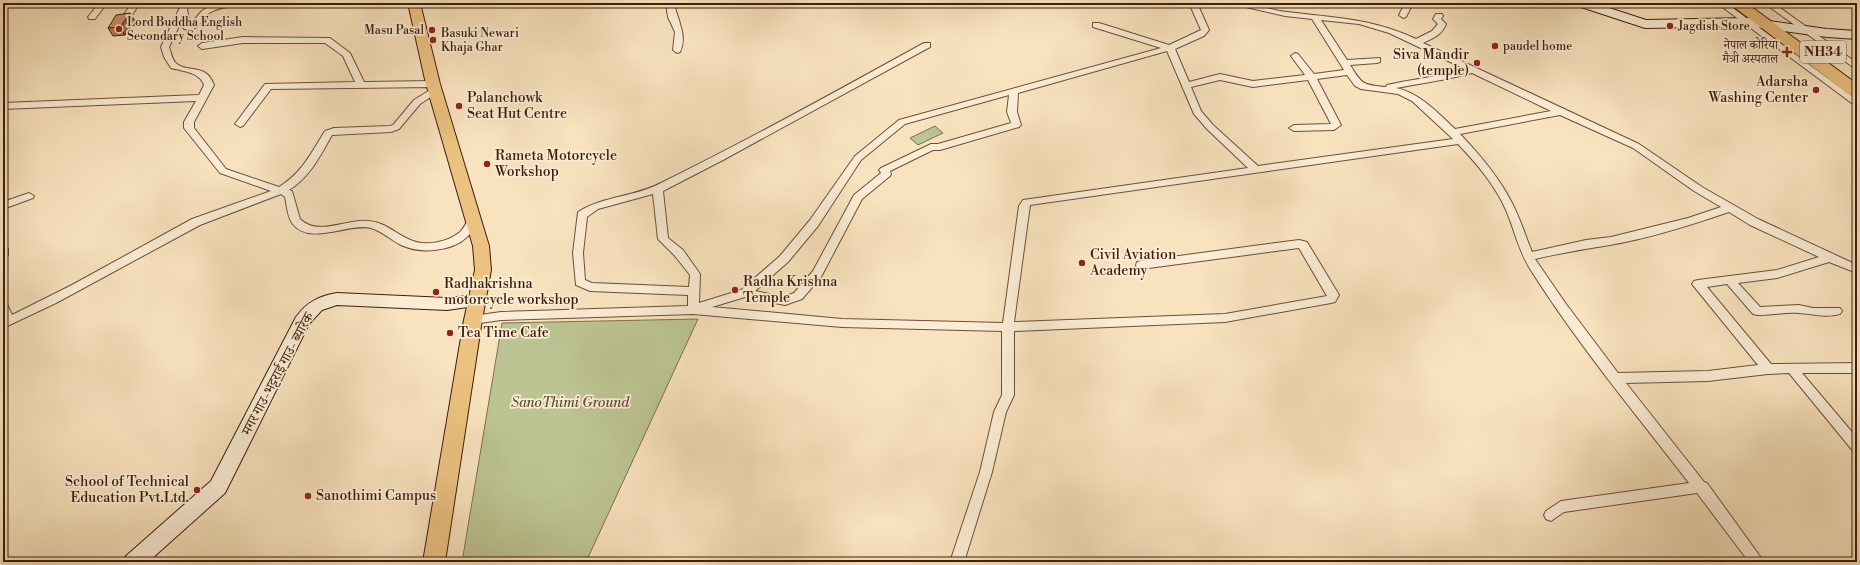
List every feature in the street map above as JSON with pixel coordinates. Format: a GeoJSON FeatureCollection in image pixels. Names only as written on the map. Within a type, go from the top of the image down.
{"type":"FeatureCollection","features":[{"type":"Feature","properties":{"kind":"highway","name":"NH34"},"geometry":{"type":"LineString","coordinates":[[1736,3],[1857,92]]}},
{"type":"Feature","properties":{"kind":"highway","name":"NH34"},"geometry":{"type":"LineString","coordinates":[[1754,3],[1857,77]]}},
{"type":"Feature","properties":{"kind":"main road"},"geometry":{"type":"LineString","coordinates":[[414,3],[434,87],[481,246],[483,270],[476,301],[434,562]]}},
{"type":"Feature","properties":{"kind":"street"},"geometry":{"type":"LineString","coordinates":[[92,17],[103,3]]}},
{"type":"Feature","properties":{"kind":"street"},"geometry":{"type":"LineString","coordinates":[[124,20],[136,3]]}},
{"type":"Feature","properties":{"kind":"street"},"geometry":{"type":"LineString","coordinates":[[185,6],[184,19],[187,27],[190,28],[195,26],[209,9],[262,3]]}},
{"type":"Feature","properties":{"kind":"street"},"geometry":{"type":"LineString","coordinates":[[670,3],[672,17],[679,32],[677,50]]}},
{"type":"Feature","properties":{"kind":"street"},"geometry":{"type":"LineString","coordinates":[[1166,3],[1179,3]]}},
{"type":"Feature","properties":{"kind":"street"},"geometry":{"type":"LineString","coordinates":[[693,310],[744,293],[784,259],[814,223],[858,158],[902,122],[1170,48],[1201,34],[1205,30],[1193,3]]}},
{"type":"Feature","properties":{"kind":"street"},"geometry":{"type":"LineString","coordinates":[[1240,3],[1279,13],[1359,22],[1392,31],[1561,112],[1636,146],[1698,189],[1754,222],[1830,258],[1857,269]]}},
{"type":"Feature","properties":{"kind":"street"},"geometry":{"type":"LineString","coordinates":[[1403,15],[1409,3]]}},
{"type":"Feature","properties":{"kind":"street"},"geometry":{"type":"LineString","coordinates":[[1582,3],[1645,24],[1748,22],[1857,35]]}},
{"type":"Feature","properties":{"kind":"street"},"geometry":{"type":"LineString","coordinates":[[1721,3],[1857,104]]}},
{"type":"Feature","properties":{"kind":"street"},"geometry":{"type":"LineString","coordinates":[[1768,3],[1857,67]]}},
{"type":"Feature","properties":{"kind":"street"},"geometry":{"type":"LineString","coordinates":[[185,6],[165,47],[174,66],[207,78],[209,85],[189,122],[189,128],[223,171],[288,193],[291,198],[296,220],[300,225],[307,228],[331,230],[367,224],[373,225],[409,244],[416,246],[436,246],[456,241],[472,242],[481,246]]}},
{"type":"Feature","properties":{"kind":"street"},"geometry":{"type":"LineString","coordinates":[[1417,42],[1436,33],[1442,27],[1442,24],[1437,19],[1439,16]]}},
{"type":"Feature","properties":{"kind":"street"},"geometry":{"type":"LineString","coordinates":[[1316,18],[1319,25],[1358,84],[1361,86],[1386,88],[1402,92],[1416,100],[1456,137],[1484,166],[1507,200],[1535,268],[1616,378],[1702,487],[1757,562]]}},
{"type":"Feature","properties":{"kind":"street"},"geometry":{"type":"LineString","coordinates":[[1096,25],[1170,48]]}},
{"type":"Feature","properties":{"kind":"street"},"geometry":{"type":"LineString","coordinates":[[202,46],[235,40],[327,40],[347,55],[361,85]]}},
{"type":"Feature","properties":{"kind":"street"},"geometry":{"type":"LineString","coordinates":[[694,290],[590,287],[580,282],[578,253],[582,215],[594,207],[658,189],[720,158],[927,44]]}},
{"type":"Feature","properties":{"kind":"street"},"geometry":{"type":"LineString","coordinates":[[1170,48],[1197,112],[1210,127],[1255,169]]}},
{"type":"Feature","properties":{"kind":"street"},"geometry":{"type":"LineString","coordinates":[[1294,128],[1334,127],[1336,125],[1310,76],[1295,56]]}},
{"type":"Feature","properties":{"kind":"street"},"geometry":{"type":"LineString","coordinates":[[1185,86],[1220,77],[1236,79],[1253,84],[1310,76],[1377,60]]}},
{"type":"Feature","properties":{"kind":"street"},"geometry":{"type":"LineString","coordinates":[[1386,88],[1421,80],[1448,78],[1473,70]]}},
{"type":"Feature","properties":{"kind":"street"},"geometry":{"type":"LineString","coordinates":[[240,124],[268,86],[361,85],[434,87]]}},
{"type":"Feature","properties":{"kind":"street"},"geometry":{"type":"LineString","coordinates":[[3,308],[6,323],[198,222],[266,198],[297,179],[306,169],[328,133],[334,131],[391,129],[396,127],[417,102],[434,87]]}},
{"type":"Feature","properties":{"kind":"street"},"geometry":{"type":"LineString","coordinates":[[744,293],[785,301],[798,296],[817,274],[858,197],[886,174],[884,170],[934,146],[937,148],[1016,125],[1012,112],[1014,91]]}},
{"type":"Feature","properties":{"kind":"street"},"geometry":{"type":"LineString","coordinates":[[3,106],[202,98]]}},
{"type":"Feature","properties":{"kind":"street"},"geometry":{"type":"LineString","coordinates":[[957,562],[986,472],[1000,412],[1008,395],[1008,327],[1024,206],[1027,202],[1255,169],[1456,137],[1561,112]]}},
{"type":"Feature","properties":{"kind":"street"},"geometry":{"type":"LineString","coordinates":[[658,189],[663,239],[679,253],[695,274],[693,310]]}},
{"type":"Feature","properties":{"kind":"street"},"geometry":{"type":"LineString","coordinates":[[3,206],[28,196]]}},
{"type":"Feature","properties":{"kind":"street"},"geometry":{"type":"LineString","coordinates":[[1529,256],[1586,244],[1611,241],[1690,221],[1730,208]]}},
{"type":"Feature","properties":{"kind":"street"},"geometry":{"type":"LineString","coordinates":[[456,241],[465,234],[474,219]]}},
{"type":"Feature","properties":{"kind":"street"},"geometry":{"type":"LineString","coordinates":[[473,320],[501,316],[693,310],[842,323],[1008,327],[1225,318],[1331,300],[1333,295],[1303,246],[1299,244],[1141,266]]}},
{"type":"Feature","properties":{"kind":"street"},"geometry":{"type":"LineString","coordinates":[[3,249],[3,255]]}},
{"type":"Feature","properties":{"kind":"street"},"geometry":{"type":"LineString","coordinates":[[1768,369],[1698,284],[1778,274],[1830,258]]}},
{"type":"Feature","properties":{"kind":"street"},"geometry":{"type":"LineString","coordinates":[[1730,281],[1757,311],[1799,308],[1813,312],[1836,311]]}},
{"type":"Feature","properties":{"kind":"street","name":"मगर गाउ-भट्टराई गाउ- ब्यारेक"},"geometry":{"type":"LineString","coordinates":[[132,562],[204,501],[218,487],[302,321],[313,307],[324,302],[337,299],[447,304],[476,301]]}},
{"type":"Feature","properties":{"kind":"street"},"geometry":{"type":"LineString","coordinates":[[1616,378],[1708,376],[1768,369],[1791,368],[1857,368]]}},
{"type":"Feature","properties":{"kind":"street"},"geometry":{"type":"LineString","coordinates":[[1791,368],[1857,447]]}},
{"type":"Feature","properties":{"kind":"street"},"geometry":{"type":"LineString","coordinates":[[1551,515],[1561,507],[1702,487]]}},
{"type":"Feature","properties":{"kind":"green space"},"geometry":{"type":"Polygon","coordinates":[[[935,126],[943,133],[918,145],[910,138],[935,126]]]}},
{"type":"Feature","properties":{"kind":"green space","name":"SanoThimi Ground"},"geometry":{"type":"Polygon","coordinates":[[[698,319],[586,562],[462,562],[502,323],[698,319]]]}},
{"type":"Feature","properties":{"kind":"building"},"geometry":{"type":"Polygon","coordinates":[[[130,13],[120,27],[108,28],[116,15],[130,13]]]}},
{"type":"Feature","properties":{"kind":"place","name":"Jagdish Store"},"geometry":{"type":"Point","coordinates":[1670,26]}},
{"type":"Feature","properties":{"kind":"place","name":"Lord Buddha English Secondary School"},"geometry":{"type":"Point","coordinates":[119,29]}},
{"type":"Feature","properties":{"kind":"place","name":"Masu Pasal"},"geometry":{"type":"Point","coordinates":[432,30]}},
{"type":"Feature","properties":{"kind":"place","name":"Basuki Newari Khaja Ghar"},"geometry":{"type":"Point","coordinates":[433,40]}},
{"type":"Feature","properties":{"kind":"place","name":"paudel home"},"geometry":{"type":"Point","coordinates":[1495,46]}},
{"type":"Feature","properties":{"kind":"place","name":"नेपाल कोरिया मैत्री अस्पताल"},"geometry":{"type":"Point","coordinates":[1787,52]}},
{"type":"Feature","properties":{"kind":"place","name":"Siva Mandir (temple)"},"geometry":{"type":"Point","coordinates":[1477,63]}},
{"type":"Feature","properties":{"kind":"place","name":"Adarsha Washing Center"},"geometry":{"type":"Point","coordinates":[1816,90]}},
{"type":"Feature","properties":{"kind":"place","name":"Palanchowk Seat Hut Centre"},"geometry":{"type":"Point","coordinates":[459,106]}},
{"type":"Feature","properties":{"kind":"place","name":"Rameta Motorcycle Workshop"},"geometry":{"type":"Point","coordinates":[487,164]}},
{"type":"Feature","properties":{"kind":"place","name":"Civil Aviation Academy"},"geometry":{"type":"Point","coordinates":[1082,263]}},
{"type":"Feature","properties":{"kind":"place","name":"Radha Krishna Temple"},"geometry":{"type":"Point","coordinates":[735,290]}},
{"type":"Feature","properties":{"kind":"place","name":"Radhakrishna motorcycle workshop"},"geometry":{"type":"Point","coordinates":[436,292]}},
{"type":"Feature","properties":{"kind":"place","name":"Tea Time Cafe"},"geometry":{"type":"Point","coordinates":[450,333]}},
{"type":"Feature","properties":{"kind":"place","name":"School of Technical Education Pvt.Ltd."},"geometry":{"type":"Point","coordinates":[197,490]}},
{"type":"Feature","properties":{"kind":"place","name":"Sanothimi Campus"},"geometry":{"type":"Point","coordinates":[308,496]}}]}
